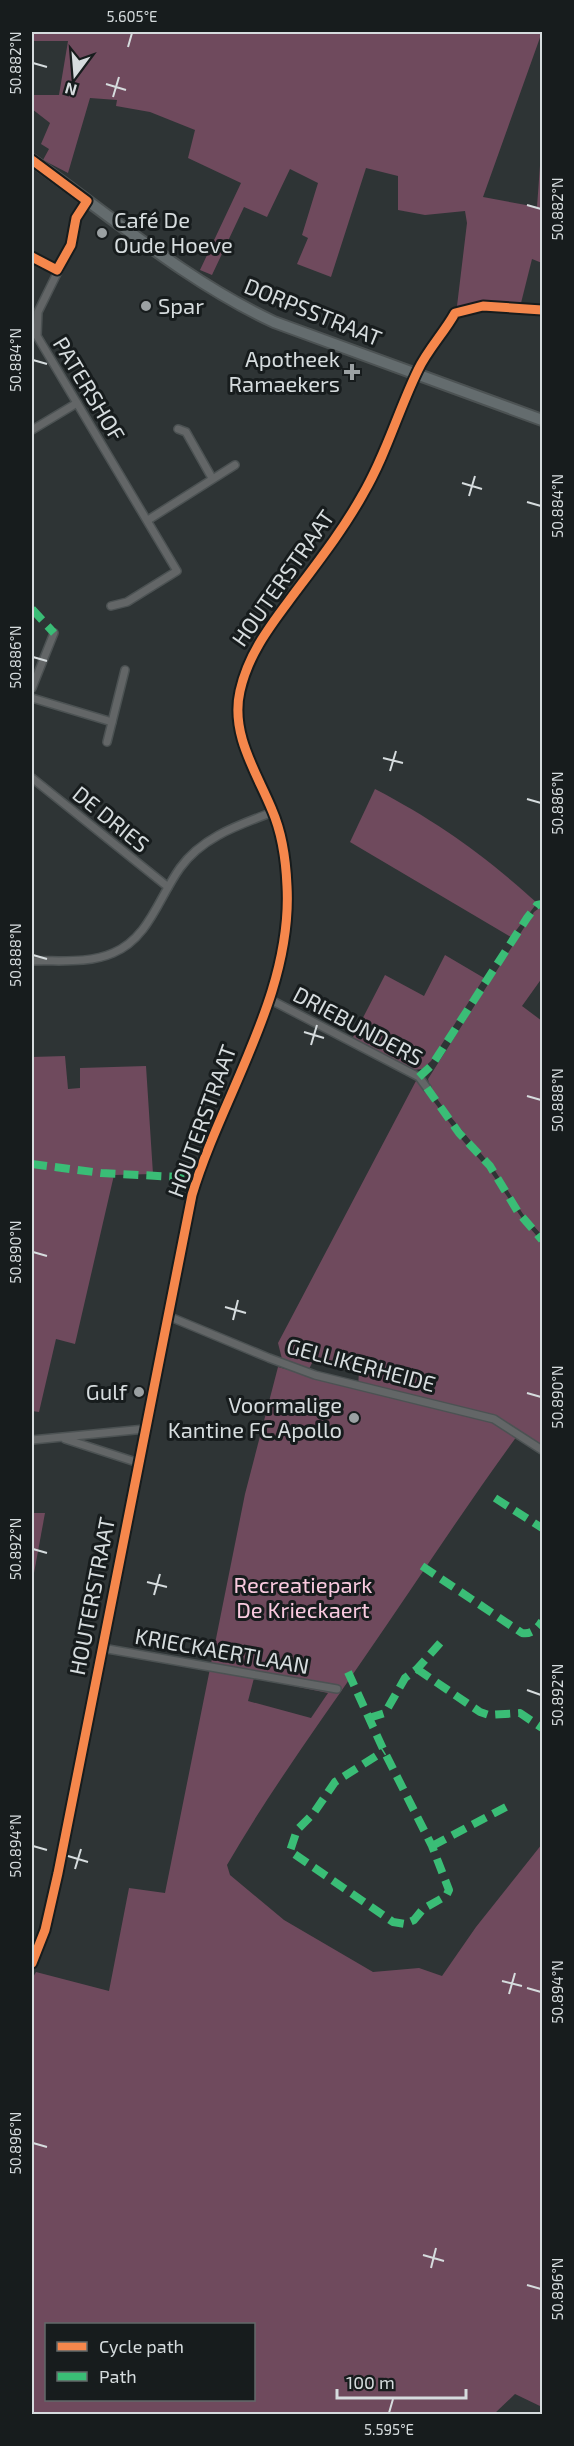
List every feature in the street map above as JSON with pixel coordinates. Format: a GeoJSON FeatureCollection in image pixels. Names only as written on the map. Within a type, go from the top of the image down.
{"type":"FeatureCollection","features":[{"type":"Feature","properties":{"kind":"street","name":"DORPSSTRAAT"},"geometry":{"type":"LineString","coordinates":[[32,160],[192,276],[238,305],[274,322],[543,420]]}},
{"type":"Feature","properties":{"kind":"street","name":"PATERSHOF"},"geometry":{"type":"LineString","coordinates":[[87,201],[76,218],[71,245],[38,312],[37,336],[177,571],[127,602],[111,606]]}},
{"type":"Feature","properties":{"kind":"street"},"geometry":{"type":"LineString","coordinates":[[32,257],[57,270]]}},
{"type":"Feature","properties":{"kind":"street","name":"HOUTERSTRAAT"},"geometry":{"type":"LineString","coordinates":[[32,1963],[45,1930],[52,1901],[192,1195],[268,999],[280,964],[285,937],[287,887],[283,854],[273,812],[242,737],[239,694],[244,673],[262,638],[364,494],[422,361],[455,313],[483,306],[543,310]]}},
{"type":"Feature","properties":{"kind":"street"},"geometry":{"type":"LineString","coordinates":[[32,430],[77,404]]}},
{"type":"Feature","properties":{"kind":"street"},"geometry":{"type":"LineString","coordinates":[[178,429],[186,432],[212,478]]}},
{"type":"Feature","properties":{"kind":"street"},"geometry":{"type":"LineString","coordinates":[[148,520],[235,465]]}},
{"type":"Feature","properties":{"kind":"street"},"geometry":{"type":"LineString","coordinates":[[32,688],[54,633]]}},
{"type":"Feature","properties":{"kind":"street"},"geometry":{"type":"LineString","coordinates":[[106,742],[125,670]]}},
{"type":"Feature","properties":{"kind":"street"},"geometry":{"type":"LineString","coordinates":[[32,698],[112,722]]}},
{"type":"Feature","properties":{"kind":"street","name":"DE DRIES"},"geometry":{"type":"LineString","coordinates":[[32,778],[168,887]]}},
{"type":"Feature","properties":{"kind":"street"},"geometry":{"type":"LineString","coordinates":[[32,961],[93,959],[125,947],[146,926],[181,867],[196,851],[214,837],[273,812]]}},
{"type":"Feature","properties":{"kind":"street","name":"DRIEBUNDERS"},"geometry":{"type":"LineString","coordinates":[[268,999],[419,1077],[427,1088]]}},
{"type":"Feature","properties":{"kind":"street","name":"GELLIKERHEIDE"},"geometry":{"type":"LineString","coordinates":[[168,1316],[315,1375],[494,1419],[543,1449]]}},
{"type":"Feature","properties":{"kind":"street"},"geometry":{"type":"LineString","coordinates":[[32,1440],[145,1429]]}},
{"type":"Feature","properties":{"kind":"street"},"geometry":{"type":"LineString","coordinates":[[63,1438],[139,1463]]}},
{"type":"Feature","properties":{"kind":"street","name":"KRIECKAERTLAAN"},"geometry":{"type":"LineString","coordinates":[[102,1648],[337,1689]]}},
{"type":"Feature","properties":{"kind":"green space"},"geometry":{"type":"Polygon","coordinates":[[[32,32],[542,32],[483,197],[537,207],[542,138],[542,263],[532,259],[520,307],[497,304],[457,306],[467,223],[465,211],[425,215],[398,210],[398,176],[366,168],[331,277],[297,264],[308,238],[302,235],[318,183],[290,169],[267,217],[244,207],[212,275],[200,270],[241,183],[188,158],[195,130],[150,112],[116,106],[117,100],[90,98],[68,173],[43,160],[49,149],[41,144],[50,123],[32,109],[32,95],[59,95],[68,41],[32,41],[32,32]]]}},
{"type":"Feature","properties":{"kind":"green space"},"geometry":{"type":"Polygon","coordinates":[[[375,789],[460,840],[537,903],[511,937],[350,842],[375,789]]]}},
{"type":"Feature","properties":{"kind":"green space"},"geometry":{"type":"Polygon","coordinates":[[[542,906],[542,978],[522,1006],[542,1021],[542,1235],[523,1214],[494,1169],[446,1111],[430,1089],[428,1079],[534,912],[542,906]]]}},
{"type":"Feature","properties":{"kind":"green space"},"geometry":{"type":"Polygon","coordinates":[[[445,955],[484,978],[431,1061],[422,1069],[414,1070],[352,1039],[385,975],[424,996],[445,955]]]}},
{"type":"Feature","properties":{"kind":"green space"},"geometry":{"type":"Polygon","coordinates":[[[65,1056],[68,1089],[80,1088],[80,1068],[146,1066],[153,1174],[114,1175],[75,1344],[56,1339],[39,1412],[32,1411],[32,1057],[65,1056]]]}},
{"type":"Feature","properties":{"kind":"green space","name":"Recreatiepark De Krieckaert"},"geometry":{"type":"Polygon","coordinates":[[[417,1079],[463,1141],[490,1171],[523,1220],[542,1242],[542,1453],[517,1436],[293,1762],[227,1865],[230,1875],[284,1920],[373,1972],[419,1968],[442,1976],[476,1927],[542,1844],[542,2407],[515,2394],[494,2414],[32,2414],[32,1979],[36,1972],[109,1991],[129,1888],[165,1893],[245,1494],[278,1367],[358,1389],[359,1370],[354,1372],[313,1361],[309,1369],[282,1359],[278,1343],[417,1079]],[[254,1678],[248,1701],[311,1718],[328,1693],[254,1678]]]}},
{"type":"Feature","properties":{"kind":"green space"},"geometry":{"type":"Polygon","coordinates":[[[32,1513],[45,1513],[32,1584],[32,1513]]]}},
{"type":"Feature","properties":{"kind":"marked path"},"geometry":{"type":"LineString","coordinates":[[32,609],[54,633]]}},
{"type":"Feature","properties":{"kind":"marked path"},"geometry":{"type":"LineString","coordinates":[[419,1077],[432,1065],[527,918],[537,905],[542,904]]}},
{"type":"Feature","properties":{"kind":"marked path"},"geometry":{"type":"LineString","coordinates":[[427,1088],[459,1133],[490,1166],[518,1212],[542,1240]]}},
{"type":"Feature","properties":{"kind":"marked path"},"geometry":{"type":"LineString","coordinates":[[32,1164],[101,1173],[197,1178]]}},
{"type":"Feature","properties":{"kind":"marked path"},"geometry":{"type":"LineString","coordinates":[[495,1498],[542,1528]]}},
{"type":"Feature","properties":{"kind":"marked path"},"geometry":{"type":"LineString","coordinates":[[422,1566],[522,1633],[534,1630],[542,1621]]}},
{"type":"Feature","properties":{"kind":"marked path"},"geometry":{"type":"LineString","coordinates":[[369,1718],[385,1713],[405,1678],[417,1669],[441,1642]]}},
{"type":"Feature","properties":{"kind":"marked path"},"geometry":{"type":"LineString","coordinates":[[417,1669],[480,1712],[489,1715],[520,1713],[542,1728]]}},
{"type":"Feature","properties":{"kind":"marked path"},"geometry":{"type":"LineString","coordinates":[[348,1672],[384,1751],[432,1846],[449,1890],[446,1896],[423,1909],[414,1920],[405,1924],[393,1922],[290,1851],[297,1830],[313,1814],[335,1782],[384,1751]]}},
{"type":"Feature","properties":{"kind":"marked path"},"geometry":{"type":"LineString","coordinates":[[432,1846],[506,1807]]}},
{"type":"Feature","properties":{"kind":"cycle path"},"geometry":{"type":"LineString","coordinates":[[32,160],[87,201],[76,218],[71,245],[57,270],[32,257]]}},
{"type":"Feature","properties":{"kind":"cycle path"},"geometry":{"type":"LineString","coordinates":[[32,1963],[45,1930],[58,1873],[192,1195],[205,1157],[267,1005],[279,966],[286,926],[287,886],[281,838],[272,810],[247,753],[239,723],[238,707],[243,678],[266,633],[355,508],[378,464],[418,370],[455,313],[483,306],[542,310]]}},
{"type":"Feature","properties":{"kind":"place","name":"Café De Oude Hoeve"},"geometry":{"type":"Point","coordinates":[102,233]}},
{"type":"Feature","properties":{"kind":"place","name":"Spar"},"geometry":{"type":"Point","coordinates":[146,306]}},
{"type":"Feature","properties":{"kind":"place","name":"Apotheek Ramaekers"},"geometry":{"type":"Point","coordinates":[352,372]}},
{"type":"Feature","properties":{"kind":"place","name":"Gulf"},"geometry":{"type":"Point","coordinates":[139,1392]}},
{"type":"Feature","properties":{"kind":"place","name":"Voormalige Kantine FC Apollo"},"geometry":{"type":"Point","coordinates":[354,1418]}}]}
